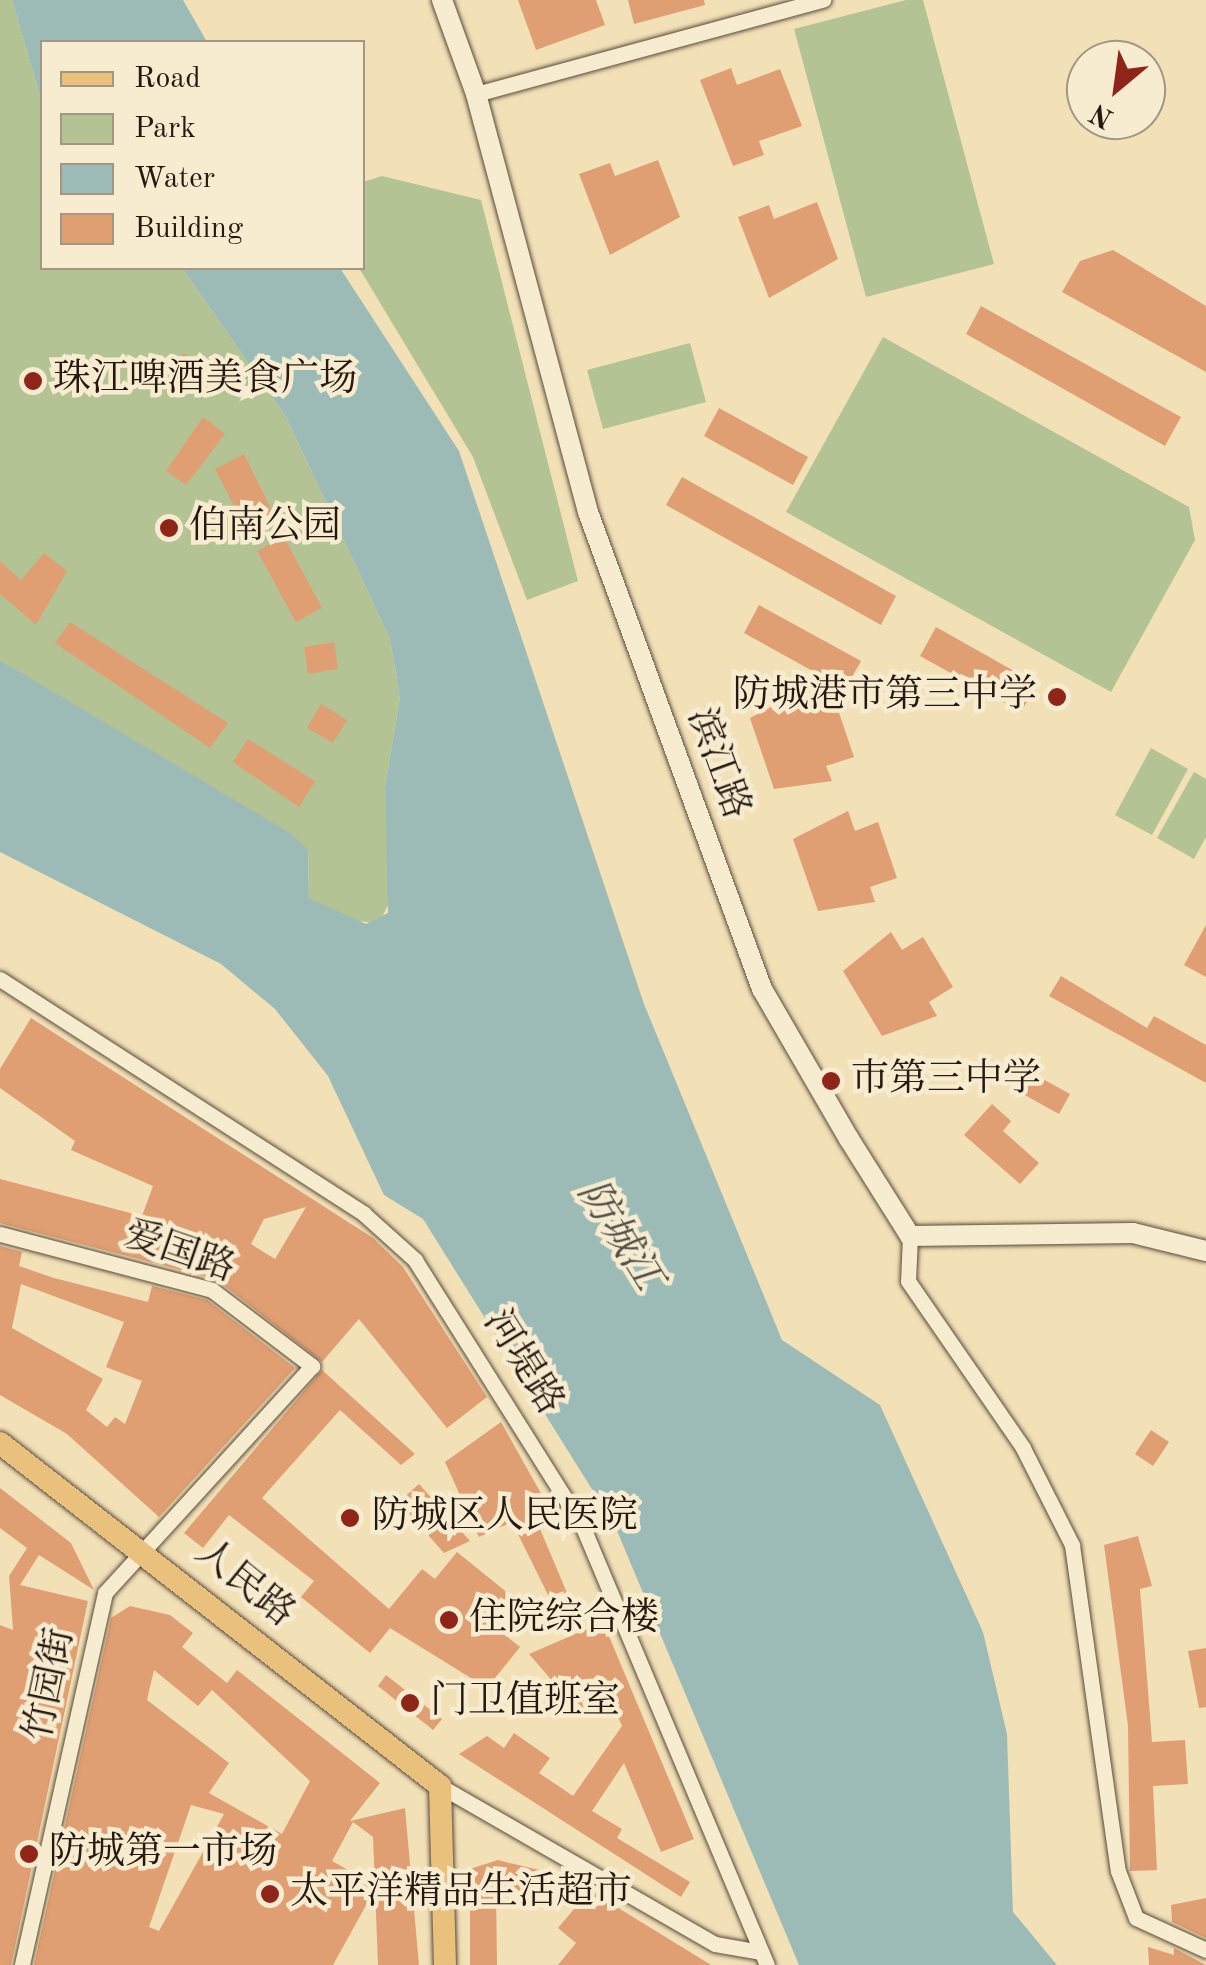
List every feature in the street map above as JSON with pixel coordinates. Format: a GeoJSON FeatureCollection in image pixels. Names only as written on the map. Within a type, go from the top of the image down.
{"type":"FeatureCollection","features":[{"type":"Feature","properties":{"kind":"main road","name":"人民路"},"geometry":{"type":"LineString","coordinates":[[0,1443],[144,1549],[440,1786]]}},
{"type":"Feature","properties":{"kind":"main road"},"geometry":{"type":"LineString","coordinates":[[440,1786],[445,1965]]}},
{"type":"Feature","properties":{"kind":"street","name":"滨江路"},"geometry":{"type":"LineString","coordinates":[[442,0],[476,94],[588,512],[762,989],[910,1236]]}},
{"type":"Feature","properties":{"kind":"street"},"geometry":{"type":"LineString","coordinates":[[476,94],[823,0]]}},
{"type":"Feature","properties":{"kind":"street","name":"河堤路"},"geometry":{"type":"LineString","coordinates":[[0,979],[364,1214],[414,1260],[582,1525],[764,1959]]}},
{"type":"Feature","properties":{"kind":"street"},"geometry":{"type":"LineString","coordinates":[[1206,1251],[1133,1233],[910,1236],[908,1281],[1023,1448],[1072,1545],[1118,1871],[1136,1918],[1206,1950]]}},
{"type":"Feature","properties":{"kind":"street","name":"爱国路"},"geometry":{"type":"LineString","coordinates":[[0,1234],[212,1290],[312,1366],[144,1549]]}},
{"type":"Feature","properties":{"kind":"street","name":"竹园街"},"geometry":{"type":"LineString","coordinates":[[22,1965],[105,1593],[144,1549]]}},
{"type":"Feature","properties":{"kind":"street","name":"人民路"},"geometry":{"type":"LineString","coordinates":[[440,1786],[715,1944],[764,1959]]}},
{"type":"Feature","properties":{"kind":"green space","name":"伯南公园"},"geometry":{"type":"Polygon","coordinates":[[[0,0],[12,0],[40,96],[40,270],[183,270],[286,417],[390,639],[400,698],[385,787],[391,899],[379,923],[345,920],[309,898],[308,850],[0,660],[0,0]]]}},
{"type":"Feature","properties":{"kind":"green space"},"geometry":{"type":"Polygon","coordinates":[[[906,0],[923,0],[994,264],[866,297],[794,29],[906,0]]]}},
{"type":"Feature","properties":{"kind":"green space"},"geometry":{"type":"Polygon","coordinates":[[[382,176],[481,200],[578,581],[527,600],[473,457],[360,270],[365,270],[365,181],[382,176]]]}},
{"type":"Feature","properties":{"kind":"green space"},"geometry":{"type":"Polygon","coordinates":[[[883,337],[1189,507],[1195,540],[1111,692],[786,512],[883,337]]]}},
{"type":"Feature","properties":{"kind":"green space"},"geometry":{"type":"Polygon","coordinates":[[[690,343],[706,402],[603,429],[587,370],[690,343]]]}},
{"type":"Feature","properties":{"kind":"green space"},"geometry":{"type":"Polygon","coordinates":[[[1151,748],[1188,769],[1152,835],[1115,815],[1151,748]]]}},
{"type":"Feature","properties":{"kind":"green space"},"geometry":{"type":"Polygon","coordinates":[[[1194,772],[1206,779],[1206,837],[1194,859],[1157,838],[1194,772]]]}},
{"type":"Feature","properties":{"kind":"water"},"geometry":{"type":"Polygon","coordinates":[[[12,0],[183,0],[206,40],[40,40],[40,96],[12,0]]]}},
{"type":"Feature","properties":{"kind":"water","name":"防城江"},"geometry":{"type":"Polygon","coordinates":[[[183,270],[341,270],[459,451],[644,1004],[782,1340],[880,1405],[983,1632],[1007,1734],[1013,1912],[1057,1965],[799,1965],[615,1526],[423,1219],[384,1195],[328,1076],[275,1009],[221,964],[0,852],[0,660],[290,833],[308,850],[309,898],[366,924],[388,913],[385,787],[400,698],[390,639],[286,417],[183,270]]]}},
{"type":"Feature","properties":{"kind":"building"},"geometry":{"type":"Polygon","coordinates":[[[518,0],[596,0],[605,25],[536,50],[518,0]]]}},
{"type":"Feature","properties":{"kind":"building"},"geometry":{"type":"Polygon","coordinates":[[[628,0],[704,0],[705,5],[634,24],[628,0]]]}},
{"type":"Feature","properties":{"kind":"building"},"geometry":{"type":"Polygon","coordinates":[[[731,68],[737,85],[780,69],[802,126],[759,141],[764,155],[733,166],[700,80],[731,68]]]}},
{"type":"Feature","properties":{"kind":"building"},"geometry":{"type":"Polygon","coordinates":[[[658,160],[680,217],[610,255],[579,174],[610,163],[615,176],[658,160]]]}},
{"type":"Feature","properties":{"kind":"building"},"geometry":{"type":"Polygon","coordinates":[[[817,202],[838,259],[769,298],[738,217],[769,205],[774,219],[817,202]]]}},
{"type":"Feature","properties":{"kind":"building"},"geometry":{"type":"Polygon","coordinates":[[[1113,250],[1206,306],[1206,372],[1062,292],[1080,261],[1113,250]]]}},
{"type":"Feature","properties":{"kind":"building"},"geometry":{"type":"Polygon","coordinates":[[[981,306],[1181,417],[1165,446],[966,334],[981,306]]]}},
{"type":"Feature","properties":{"kind":"building"},"geometry":{"type":"Polygon","coordinates":[[[184,353],[215,377],[200,396],[169,372],[184,353]]]}},
{"type":"Feature","properties":{"kind":"building"},"geometry":{"type":"Polygon","coordinates":[[[719,408],[808,457],[793,485],[704,436],[719,408]]]}},
{"type":"Feature","properties":{"kind":"building"},"geometry":{"type":"Polygon","coordinates":[[[203,417],[225,434],[186,485],[166,471],[203,417]]]}},
{"type":"Feature","properties":{"kind":"building"},"geometry":{"type":"Polygon","coordinates":[[[244,454],[273,513],[245,527],[215,469],[244,454]]]}},
{"type":"Feature","properties":{"kind":"building"},"geometry":{"type":"Polygon","coordinates":[[[682,477],[896,596],[881,625],[666,505],[682,477]]]}},
{"type":"Feature","properties":{"kind":"building"},"geometry":{"type":"Polygon","coordinates":[[[284,537],[322,608],[296,622],[257,551],[284,537]]]}},
{"type":"Feature","properties":{"kind":"building"},"geometry":{"type":"Polygon","coordinates":[[[44,553],[67,571],[36,625],[0,594],[0,561],[21,580],[44,553]]]}},
{"type":"Feature","properties":{"kind":"building"},"geometry":{"type":"Polygon","coordinates":[[[759,605],[861,661],[845,689],[744,633],[759,605]]]}},
{"type":"Feature","properties":{"kind":"building"},"geometry":{"type":"Polygon","coordinates":[[[70,622],[228,723],[210,748],[55,643],[70,622]]]}},
{"type":"Feature","properties":{"kind":"building"},"geometry":{"type":"Polygon","coordinates":[[[936,627],[1037,684],[1021,712],[920,656],[936,627]]]}},
{"type":"Feature","properties":{"kind":"building"},"geometry":{"type":"Polygon","coordinates":[[[334,642],[338,669],[308,674],[304,647],[334,642]]]}},
{"type":"Feature","properties":{"kind":"building"},"geometry":{"type":"Polygon","coordinates":[[[804,690],[811,709],[835,701],[854,757],[826,766],[832,781],[774,789],[750,718],[804,690]]]}},
{"type":"Feature","properties":{"kind":"building"},"geometry":{"type":"Polygon","coordinates":[[[321,704],[347,720],[333,743],[307,728],[321,704]]]}},
{"type":"Feature","properties":{"kind":"building"},"geometry":{"type":"Polygon","coordinates":[[[248,739],[315,781],[299,807],[233,762],[248,739]]]}},
{"type":"Feature","properties":{"kind":"building"},"geometry":{"type":"Polygon","coordinates":[[[848,811],[855,831],[878,822],[897,878],[870,887],[875,902],[818,911],[793,839],[848,811]]]}},
{"type":"Feature","properties":{"kind":"building"},"geometry":{"type":"Polygon","coordinates":[[[1206,925],[1206,977],[1184,965],[1206,925]]]}},
{"type":"Feature","properties":{"kind":"building"},"geometry":{"type":"Polygon","coordinates":[[[891,932],[902,950],[923,937],[953,987],[929,1002],[937,1016],[882,1036],[843,971],[891,932]]]}},
{"type":"Feature","properties":{"kind":"building"},"geometry":{"type":"Polygon","coordinates":[[[1061,976],[1147,1028],[1154,1016],[1206,1045],[1206,1083],[1049,996],[1061,976]]]}},
{"type":"Feature","properties":{"kind":"building"},"geometry":{"type":"Polygon","coordinates":[[[31,1018],[373,1238],[403,1267],[487,1397],[447,1428],[359,1319],[322,1362],[216,1279],[0,1223],[0,1179],[142,1216],[153,1186],[71,1150],[75,1141],[0,1088],[0,1069],[31,1018]],[[306,1207],[264,1219],[251,1244],[275,1259],[306,1207]]]}},
{"type":"Feature","properties":{"kind":"building"},"geometry":{"type":"Polygon","coordinates":[[[1010,1061],[1070,1094],[1059,1114],[999,1081],[1010,1061]]]}},
{"type":"Feature","properties":{"kind":"building"},"geometry":{"type":"Polygon","coordinates":[[[992,1104],[1011,1121],[1003,1131],[1039,1163],[1020,1184],[964,1135],[992,1104]]]}},
{"type":"Feature","properties":{"kind":"building"},"geometry":{"type":"Polygon","coordinates":[[[0,1246],[22,1252],[19,1266],[54,1278],[148,1302],[152,1286],[207,1300],[295,1368],[159,1517],[67,1434],[0,1395],[0,1246]],[[21,1284],[12,1328],[103,1379],[86,1410],[107,1427],[115,1417],[125,1424],[142,1381],[106,1367],[124,1322],[21,1284]]]}},
{"type":"Feature","properties":{"kind":"building"},"geometry":{"type":"Polygon","coordinates":[[[322,1370],[415,1454],[401,1465],[340,1410],[262,1498],[389,1609],[422,1569],[435,1579],[457,1552],[509,1594],[487,1621],[520,1647],[487,1688],[390,1628],[370,1653],[301,1597],[314,1581],[229,1515],[203,1548],[184,1533],[322,1370]]]}},
{"type":"Feature","properties":{"kind":"building"},"geometry":{"type":"Polygon","coordinates":[[[501,1422],[547,1504],[532,1510],[570,1600],[554,1607],[512,1522],[479,1537],[445,1462],[501,1422]]]}},
{"type":"Feature","properties":{"kind":"building"},"geometry":{"type":"Polygon","coordinates":[[[1151,1430],[1169,1442],[1153,1466],[1135,1454],[1151,1430]]]}},
{"type":"Feature","properties":{"kind":"building"},"geometry":{"type":"Polygon","coordinates":[[[419,1484],[470,1541],[444,1553],[399,1502],[419,1484]]]}},
{"type":"Feature","properties":{"kind":"building"},"geometry":{"type":"Polygon","coordinates":[[[0,1488],[71,1543],[94,1590],[39,1555],[20,1585],[88,1601],[11,1965],[0,1965],[0,1625],[13,1630],[9,1576],[27,1548],[0,1528],[0,1488]]]}},
{"type":"Feature","properties":{"kind":"building"},"geometry":{"type":"Polygon","coordinates":[[[1138,1536],[1152,1586],[1140,1589],[1152,1742],[1185,1740],[1188,1784],[1153,1786],[1157,1870],[1130,1871],[1128,1726],[1104,1545],[1138,1536]]]}},
{"type":"Feature","properties":{"kind":"building"},"geometry":{"type":"Polygon","coordinates":[[[130,1606],[170,1615],[193,1633],[182,1647],[227,1683],[237,1670],[380,1783],[350,1821],[405,1808],[419,1965],[378,1965],[375,1889],[333,1965],[34,1965],[111,1618],[130,1606]],[[154,1670],[147,1700],[229,1763],[209,1793],[282,1834],[310,1781],[212,1690],[198,1706],[154,1670]],[[191,1805],[149,1927],[159,1931],[224,1814],[191,1805]],[[353,1822],[332,1861],[375,1885],[373,1837],[353,1822]]]}},
{"type":"Feature","properties":{"kind":"building"},"geometry":{"type":"Polygon","coordinates":[[[603,1622],[694,1839],[661,1852],[624,1763],[592,1811],[622,1829],[617,1838],[690,1882],[681,1897],[459,1754],[487,1736],[504,1748],[514,1733],[550,1758],[539,1773],[573,1796],[622,1726],[609,1695],[589,1713],[574,1706],[529,1654],[603,1622]]]}},
{"type":"Feature","properties":{"kind":"building"},"geometry":{"type":"Polygon","coordinates":[[[1206,1648],[1206,1707],[1199,1708],[1188,1651],[1206,1648]]]}},
{"type":"Feature","properties":{"kind":"building","name":"门卫值班室"},"geometry":{"type":"Polygon","coordinates":[[[386,1675],[442,1719],[433,1730],[378,1686],[386,1675]]]}},
{"type":"Feature","properties":{"kind":"building"},"geometry":{"type":"Polygon","coordinates":[[[498,1860],[568,1877],[711,1965],[558,1965],[576,1943],[558,1928],[574,1909],[496,1889],[497,1965],[470,1965],[470,1869],[498,1860]]]}},
{"type":"Feature","properties":{"kind":"building"},"geometry":{"type":"Polygon","coordinates":[[[1206,1898],[1206,1938],[1172,1922],[1171,1905],[1206,1898]]]}},
{"type":"Feature","properties":{"kind":"building"},"geometry":{"type":"Polygon","coordinates":[[[1148,1947],[1174,1955],[1174,1948],[1206,1965],[1149,1965],[1148,1947]]]}},
{"type":"Feature","properties":{"kind":"place","name":"珠江啤酒美食广场"},"geometry":{"type":"Point","coordinates":[33,381]}},
{"type":"Feature","properties":{"kind":"place","name":"伯南公园"},"geometry":{"type":"Point","coordinates":[169,528]}},
{"type":"Feature","properties":{"kind":"place","name":"防城港市第三中学"},"geometry":{"type":"Point","coordinates":[1057,697]}},
{"type":"Feature","properties":{"kind":"place","name":"巿第三中学"},"geometry":{"type":"Point","coordinates":[831,1081]}},
{"type":"Feature","properties":{"kind":"place","name":"防城区人民医院"},"geometry":{"type":"Point","coordinates":[350,1518]}},
{"type":"Feature","properties":{"kind":"place","name":"住院综合楼"},"geometry":{"type":"Point","coordinates":[449,1620]}},
{"type":"Feature","properties":{"kind":"place","name":"门卫值班室"},"geometry":{"type":"Point","coordinates":[410,1703]}},
{"type":"Feature","properties":{"kind":"place","name":"防城第一市场"},"geometry":{"type":"Point","coordinates":[29,1854]}},
{"type":"Feature","properties":{"kind":"place","name":"太平洋精品生活超市"},"geometry":{"type":"Point","coordinates":[270,1894]}}]}
